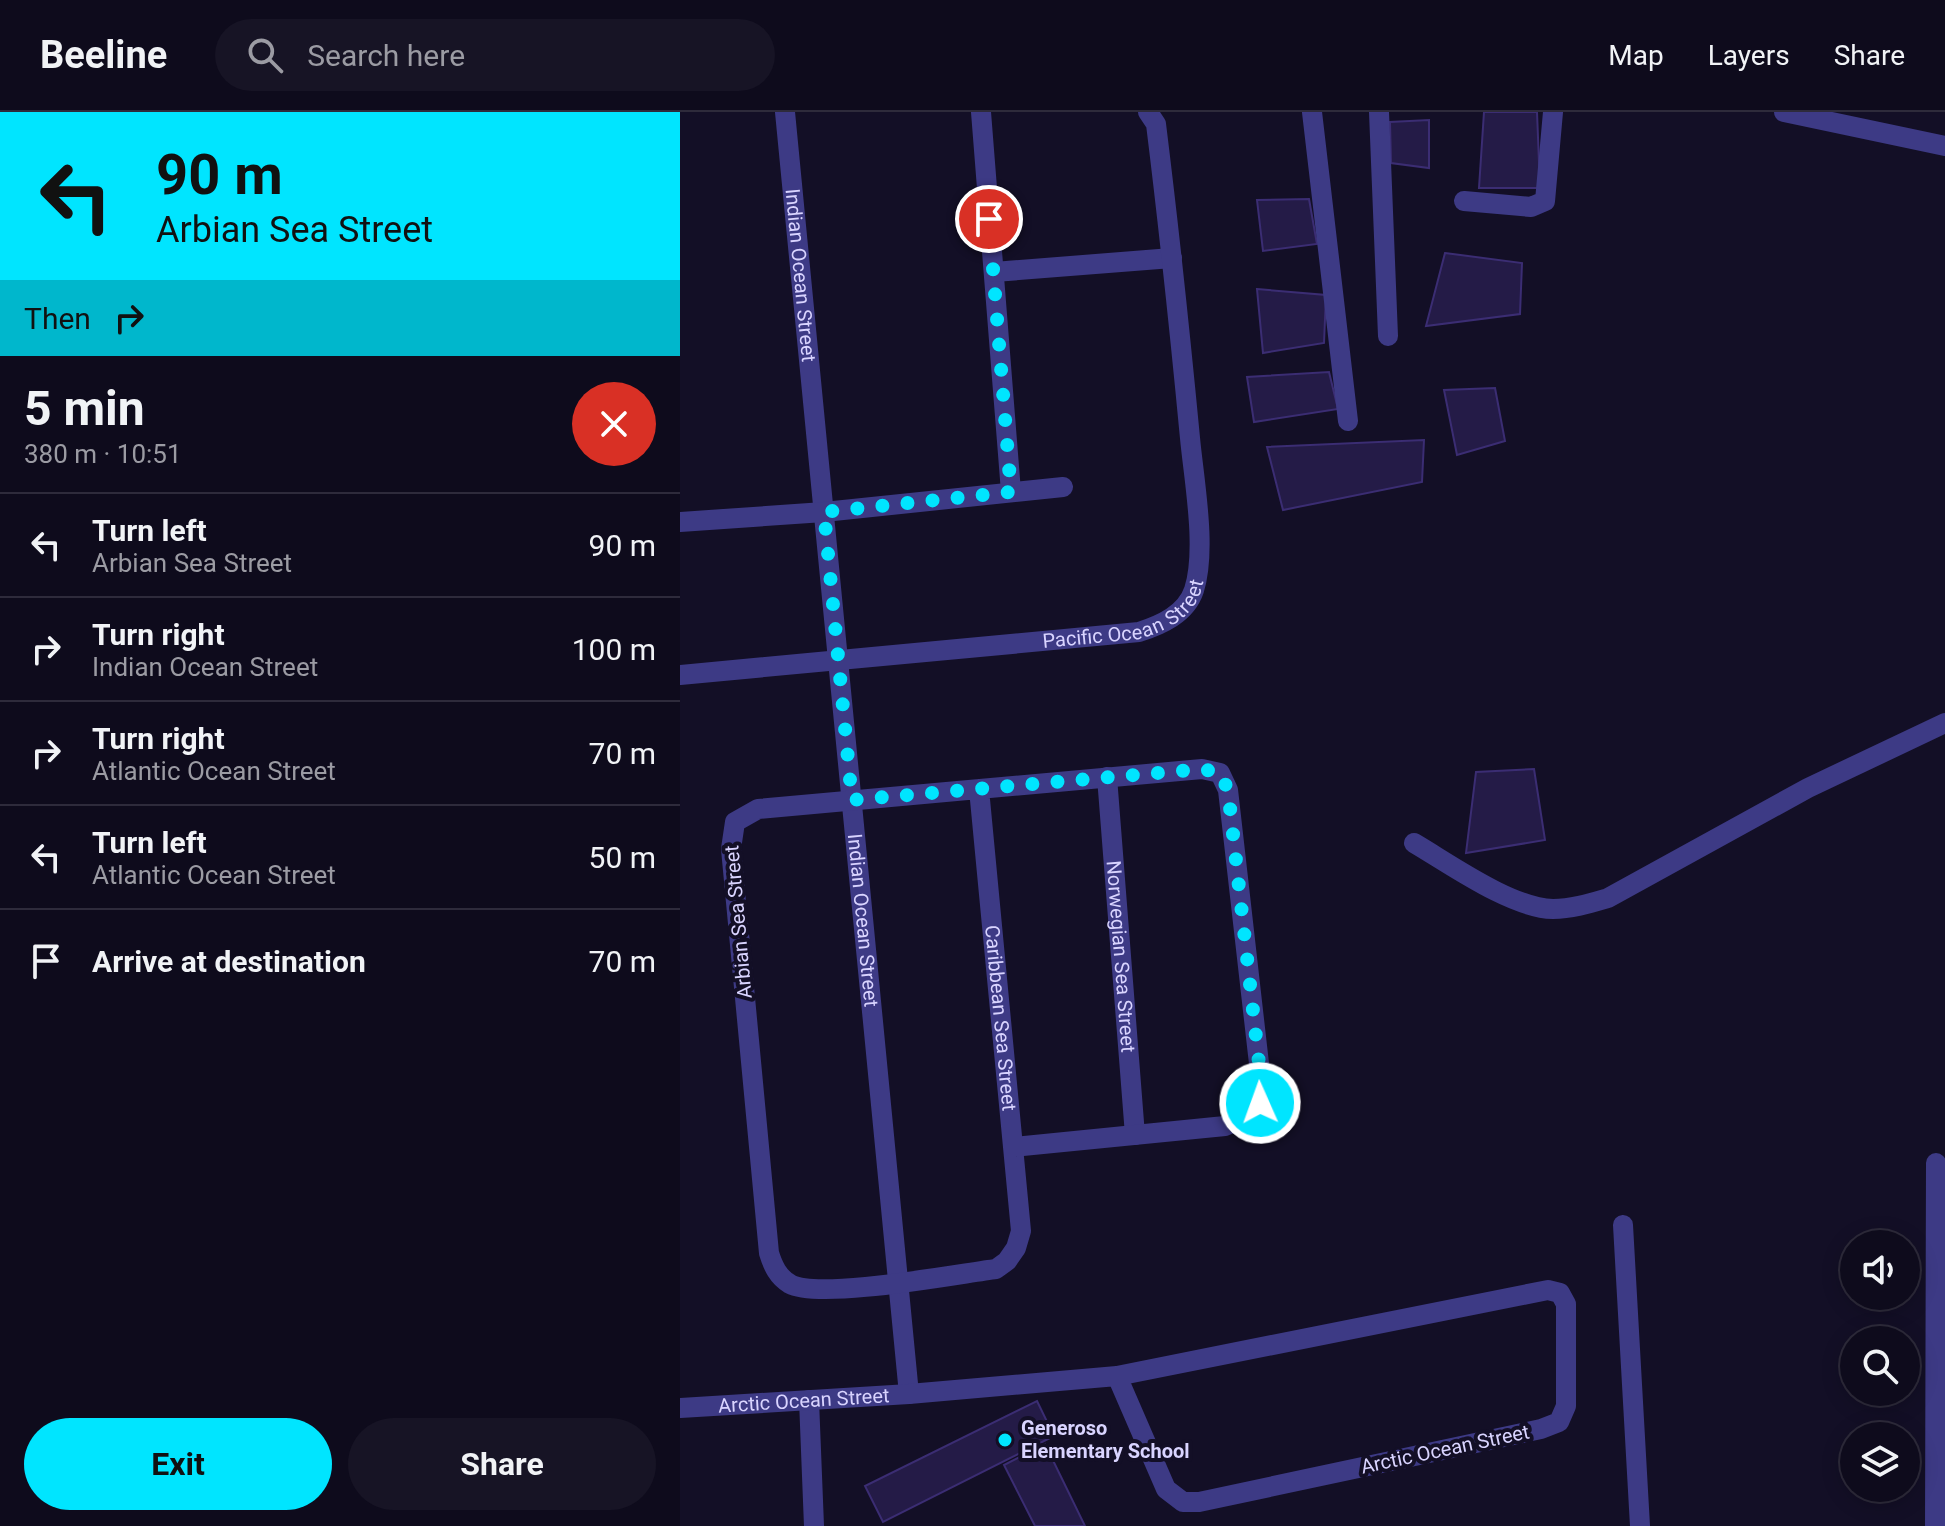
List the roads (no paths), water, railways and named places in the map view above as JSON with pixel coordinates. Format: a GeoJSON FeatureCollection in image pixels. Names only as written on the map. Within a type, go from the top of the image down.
{"type":"FeatureCollection","features":[{"type":"Feature","properties":{"kind":"street","name":"Indian Ocean Street"},"geometry":{"type":"LineString","coordinates":[[785,112],[909,1394]]}},
{"type":"Feature","properties":{"kind":"street"},"geometry":{"type":"LineString","coordinates":[[981,112],[1011,492]]}},
{"type":"Feature","properties":{"kind":"street"},"geometry":{"type":"LineString","coordinates":[[1312,112],[1348,421]]}},
{"type":"Feature","properties":{"kind":"street"},"geometry":{"type":"LineString","coordinates":[[1379,112],[1388,336]]}},
{"type":"Feature","properties":{"kind":"street"},"geometry":{"type":"LineString","coordinates":[[1464,201],[1531,207],[1545,201],[1553,112]]}},
{"type":"Feature","properties":{"kind":"street"},"geometry":{"type":"LineString","coordinates":[[1784,112],[1945,146]]}},
{"type":"Feature","properties":{"kind":"street","name":"Pacific Ocean Street"},"geometry":{"type":"LineString","coordinates":[[680,675],[1139,632],[1160,626],[1180,612],[1194,592],[1198,542],[1172,258],[1155,116]]}},
{"type":"Feature","properties":{"kind":"street"},"geometry":{"type":"LineString","coordinates":[[994,272],[1172,258]]}},
{"type":"Feature","properties":{"kind":"street"},"geometry":{"type":"LineString","coordinates":[[680,522],[824,512],[1063,487]]}},
{"type":"Feature","properties":{"kind":"street"},"geometry":{"type":"LineString","coordinates":[[1414,843],[1528,903],[1552,909],[1580,906],[1608,898],[1808,788],[1945,723]]}},
{"type":"Feature","properties":{"kind":"street","name":"Arbian Sea Street"},"geometry":{"type":"LineString","coordinates":[[1013,1147],[1242,1122],[1255,1114],[1262,1090],[1224,780],[1212,770],[1202,769],[1107,777],[758,809],[735,822],[731,835],[769,1253],[781,1277],[791,1285],[809,1289],[898,1282],[996,1269],[1007,1261],[1016,1248]]}},
{"type":"Feature","properties":{"kind":"street","name":"Norwegian Sea Street"},"geometry":{"type":"LineString","coordinates":[[1107,777],[1135,1135]]}},
{"type":"Feature","properties":{"kind":"street","name":"Caribbean Sea Street"},"geometry":{"type":"LineString","coordinates":[[979,789],[1021,1231],[1016,1248]]}},
{"type":"Feature","properties":{"kind":"street"},"geometry":{"type":"LineString","coordinates":[[1935,1526],[1936,1163]]}},
{"type":"Feature","properties":{"kind":"street"},"geometry":{"type":"LineString","coordinates":[[1623,1225],[1640,1526]]}},
{"type":"Feature","properties":{"kind":"street","name":"Arctic Ocean Street"},"geometry":{"type":"LineString","coordinates":[[680,1408],[909,1394],[1117,1376],[1548,1290],[1560,1293],[1566,1304],[1566,1406],[1559,1422],[1541,1429],[1199,1502],[1183,1502],[1166,1489],[1117,1376]]}},
{"type":"Feature","properties":{"kind":"street"},"geometry":{"type":"LineString","coordinates":[[809,1400],[814,1526]]}},
{"type":"Feature","properties":{"kind":"place","name":"Generoso Elementary School"},"geometry":{"type":"Point","coordinates":[1005,1440]}}]}
